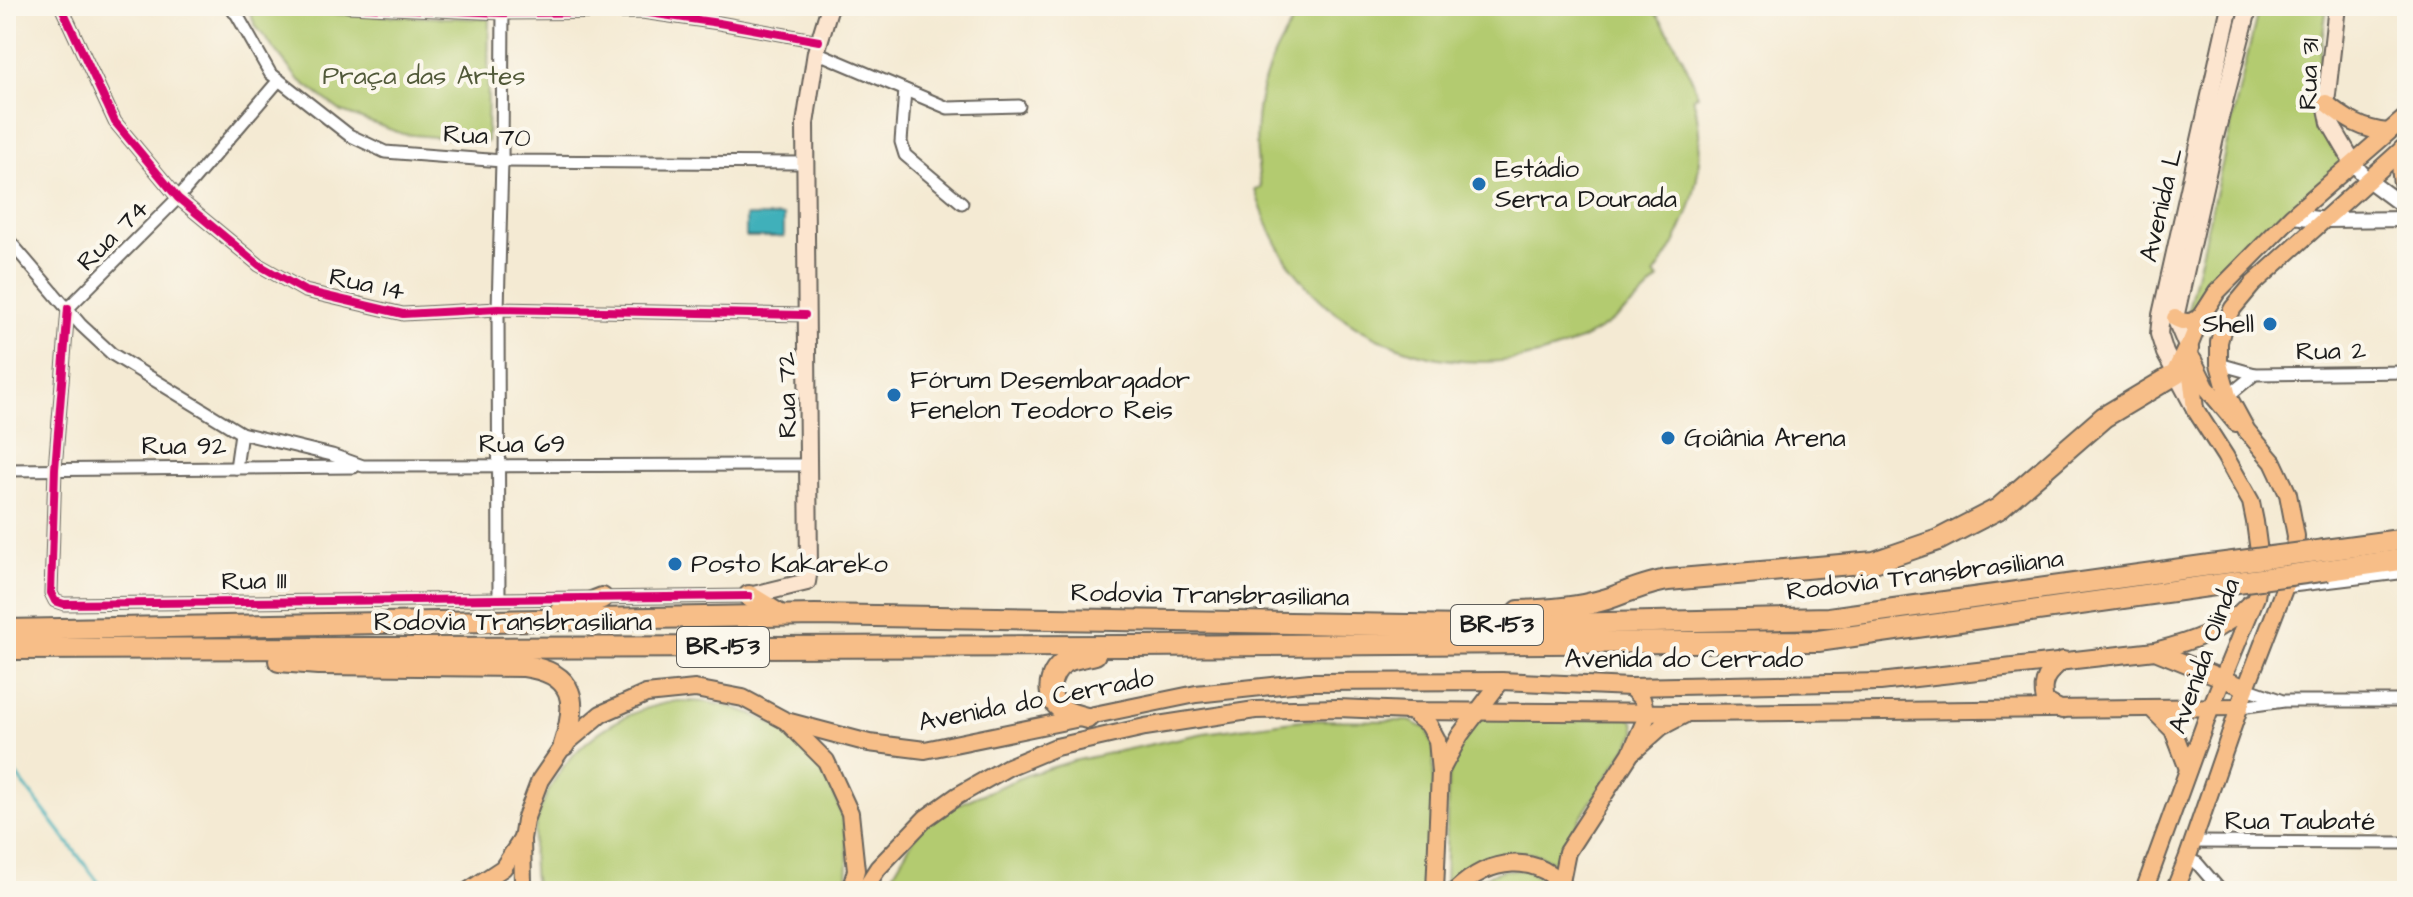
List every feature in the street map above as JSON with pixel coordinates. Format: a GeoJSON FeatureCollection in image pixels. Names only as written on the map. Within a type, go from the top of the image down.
{"type":"FeatureCollection","features":[{"type":"Feature","properties":{"kind":"highway"},"geometry":{"type":"LineString","coordinates":[[1420,625],[1470,614],[1580,606],[1645,584],[1668,580],[1874,562],[1938,540],[1998,509],[2104,417],[2176,374],[2188,349]]}},
{"type":"Feature","properties":{"kind":"highway","name":"Rodovia Transbrasiliana"},"geometry":{"type":"LineString","coordinates":[[6,649],[1818,641],[2215,585],[2407,539]]}},
{"type":"Feature","properties":{"kind":"highway","name":"Rodovia Transbrasiliana"},"geometry":{"type":"LineString","coordinates":[[6,630],[780,615],[1420,625],[1829,618],[2210,565],[2407,559]]}},
{"type":"Feature","properties":{"kind":"highway"},"geometry":{"type":"LineString","coordinates":[[749,596],[780,615]]}},
{"type":"Feature","properties":{"kind":"highway"},"geometry":{"type":"LineString","coordinates":[[505,621],[571,610],[602,598]]}},
{"type":"Feature","properties":{"kind":"highway"},"geometry":{"type":"LineString","coordinates":[[1087,718],[1065,712],[1054,701],[1049,687],[1055,673],[1069,660],[1134,646]]}},
{"type":"Feature","properties":{"kind":"highway"},"geometry":{"type":"LineString","coordinates":[[200,649],[240,657],[318,664],[524,666],[545,669],[559,678],[572,703],[572,721],[564,745]]}},
{"type":"Feature","properties":{"kind":"main road","name":"Rua 72"},"geometry":{"type":"LineString","coordinates":[[749,596],[807,582],[809,569],[803,163],[805,124],[818,47],[830,6]]}},
{"type":"Feature","properties":{"kind":"main road","name":"Avenida L"},"geometry":{"type":"LineString","coordinates":[[2175,318],[2230,6]]}},
{"type":"Feature","properties":{"kind":"main road","name":"Avenida L"},"geometry":{"type":"LineString","coordinates":[[2195,409],[2165,353],[2159,334],[2161,315],[2210,132],[2249,6]]}},
{"type":"Feature","properties":{"kind":"main road","name":"Rua 31"},"geometry":{"type":"LineString","coordinates":[[2337,6],[2326,103],[2330,123],[2354,164]]}},
{"type":"Feature","properties":{"kind":"main road"},"geometry":{"type":"LineString","coordinates":[[2326,103],[2344,118],[2362,127],[2388,132]]}},
{"type":"Feature","properties":{"kind":"main road"},"geometry":{"type":"LineString","coordinates":[[2188,349],[2201,317],[2217,292],[2292,216],[2407,116]]}},
{"type":"Feature","properties":{"kind":"main road"},"geometry":{"type":"LineString","coordinates":[[2188,349],[2219,364],[2223,327],[2233,308],[2253,284],[2405,147]]}},
{"type":"Feature","properties":{"kind":"main road"},"geometry":{"type":"LineString","coordinates":[[2405,147],[2400,170],[2401,183],[2407,196]]}},
{"type":"Feature","properties":{"kind":"main road"},"geometry":{"type":"LineString","coordinates":[[2175,318],[2185,323],[2201,317]]}},
{"type":"Feature","properties":{"kind":"main road"},"geometry":{"type":"LineString","coordinates":[[2175,318],[2206,387],[2230,418],[2247,431]]}},
{"type":"Feature","properties":{"kind":"main road","name":"Avenida Olinda"},"geometry":{"type":"LineString","coordinates":[[2144,891],[2211,707],[2256,597],[2261,567],[2254,511],[2225,456],[2195,409],[2188,349]]}},
{"type":"Feature","properties":{"kind":"main road","name":"Avenida Olinda"},"geometry":{"type":"LineString","coordinates":[[2174,891],[2294,563],[2296,536],[2288,494],[2273,462],[2247,431],[2228,396],[2219,364]]}},
{"type":"Feature","properties":{"kind":"main road"},"geometry":{"type":"LineString","coordinates":[[2155,651],[2192,641],[2235,618],[2256,597]]}},
{"type":"Feature","properties":{"kind":"main road","name":"Avenida do Cerrado"},"geometry":{"type":"LineString","coordinates":[[786,721],[869,743],[925,750],[1196,694],[1310,682],[1501,681],[1630,687],[1880,682],[2155,651],[2246,688]]}},
{"type":"Feature","properties":{"kind":"main road"},"geometry":{"type":"LineString","coordinates":[[2062,710],[2045,701],[2042,689],[2045,676],[2063,660]]}},
{"type":"Feature","properties":{"kind":"main road"},"geometry":{"type":"LineString","coordinates":[[1440,772],[1460,735],[1501,681]]}},
{"type":"Feature","properties":{"kind":"main road"},"geometry":{"type":"LineString","coordinates":[[1564,887],[1567,852],[1631,753],[1646,712],[1642,699],[1630,687]]}},
{"type":"Feature","properties":{"kind":"main road"},"geometry":{"type":"LineString","coordinates":[[525,891],[522,839],[525,820],[540,780],[564,745],[601,714],[646,694],[695,689],[743,698],[786,721],[826,761],[850,813],[856,870],[850,891]]}},
{"type":"Feature","properties":{"kind":"main road","name":"Avenida do Cerrado"},"geometry":{"type":"LineString","coordinates":[[863,891],[878,868],[926,818],[1008,767],[1056,747],[1145,727],[1255,710],[1338,708],[1690,713],[2240,707]]}},
{"type":"Feature","properties":{"kind":"main road"},"geometry":{"type":"LineString","coordinates":[[2151,708],[2173,730],[2188,769]]}},
{"type":"Feature","properties":{"kind":"main road"},"geometry":{"type":"LineString","coordinates":[[1410,711],[1429,725],[1437,740],[1440,772],[1435,891]]}},
{"type":"Feature","properties":{"kind":"main road"},"geometry":{"type":"LineString","coordinates":[[1631,753],[1661,727],[1690,713]]}},
{"type":"Feature","properties":{"kind":"main road"},"geometry":{"type":"LineString","coordinates":[[468,891],[503,868],[522,839]]}},
{"type":"Feature","properties":{"kind":"main road"},"geometry":{"type":"LineString","coordinates":[[1455,891],[1486,868],[1506,864],[1526,865],[1544,871],[1564,887]]}},
{"type":"Feature","properties":{"kind":"street","name":"Rua 14"},"geometry":{"type":"LineString","coordinates":[[61,6],[115,122],[178,198],[259,265],[305,291],[403,314],[498,309],[805,315]]}},
{"type":"Feature","properties":{"kind":"street"},"geometry":{"type":"LineString","coordinates":[[233,9],[250,6]]}},
{"type":"Feature","properties":{"kind":"street"},"geometry":{"type":"LineString","coordinates":[[348,6],[642,12],[719,23],[818,47],[948,108],[1019,106]]}},
{"type":"Feature","properties":{"kind":"street","name":"Rua 70"},"geometry":{"type":"LineString","coordinates":[[233,9],[270,73],[349,135],[385,152],[502,161],[803,163]]}},
{"type":"Feature","properties":{"kind":"street"},"geometry":{"type":"LineString","coordinates":[[499,598],[498,309],[503,9]]}},
{"type":"Feature","properties":{"kind":"street","name":"Rua 74"},"geometry":{"type":"LineString","coordinates":[[68,308],[178,198],[279,80]]}},
{"type":"Feature","properties":{"kind":"street"},"geometry":{"type":"LineString","coordinates":[[905,90],[901,142],[905,155],[962,203]]}},
{"type":"Feature","properties":{"kind":"street","name":"Rua 31"},"geometry":{"type":"LineString","coordinates":[[2354,164],[2368,180],[2407,209]]}},
{"type":"Feature","properties":{"kind":"street"},"geometry":{"type":"LineString","coordinates":[[2292,216],[2327,220],[2407,219]]}},
{"type":"Feature","properties":{"kind":"street","name":"Rua 69"},"geometry":{"type":"LineString","coordinates":[[6,237],[81,325],[112,354],[241,433],[332,455],[363,466],[808,465]]}},
{"type":"Feature","properties":{"kind":"street","name":"Rua 111"},"geometry":{"type":"LineString","coordinates":[[68,308],[55,469],[51,593],[55,601],[64,604],[749,596]]}},
{"type":"Feature","properties":{"kind":"street","name":"Rua 2"},"geometry":{"type":"LineString","coordinates":[[2219,364],[2255,374],[2407,372]]}},
{"type":"Feature","properties":{"kind":"street"},"geometry":{"type":"LineString","coordinates":[[2228,396],[2255,374]]}},
{"type":"Feature","properties":{"kind":"street"},"geometry":{"type":"LineString","coordinates":[[236,468],[241,433]]}},
{"type":"Feature","properties":{"kind":"street","name":"Rua 92"},"geometry":{"type":"LineString","coordinates":[[6,470],[363,466]]}},
{"type":"Feature","properties":{"kind":"street"},"geometry":{"type":"LineString","coordinates":[[2284,587],[2407,572]]}},
{"type":"Feature","properties":{"kind":"street"},"geometry":{"type":"LineString","coordinates":[[2246,688],[2284,701]]}},
{"type":"Feature","properties":{"kind":"street"},"geometry":{"type":"LineString","coordinates":[[2240,707],[2284,701],[2407,701]]}},
{"type":"Feature","properties":{"kind":"street","name":"Rua Taubaté"},"geometry":{"type":"LineString","coordinates":[[2190,851],[2407,843]]}},
{"type":"Feature","properties":{"kind":"street"},"geometry":{"type":"LineString","coordinates":[[2190,851],[2221,891]]}},
{"type":"Feature","properties":{"kind":"green space","name":"Estádio Serra Dourada"},"geometry":{"type":"Polygon","coordinates":[[[1295,6],[1650,6],[1678,48],[1698,95],[1693,97],[1700,144],[1688,212],[1668,255],[1654,275],[1659,279],[1640,299],[1596,332],[1533,356],[1494,362],[1454,360],[1415,352],[1378,339],[1344,319],[1314,293],[1288,262],[1269,227],[1255,190],[1261,188],[1256,140],[1260,96],[1274,54],[1299,13],[1295,6]]]}},
{"type":"Feature","properties":{"kind":"green space"},"geometry":{"type":"Polygon","coordinates":[[[2259,6],[2327,6],[2319,65],[2319,95],[2325,124],[2346,162],[2220,273],[2194,312],[2188,310],[2259,6]]]}},
{"type":"Feature","properties":{"kind":"green space","name":"Praça das Artes"},"geometry":{"type":"Polygon","coordinates":[[[250,13],[489,19],[487,142],[403,134],[342,112],[298,79],[255,25],[250,13]]]}},
{"type":"Feature","properties":{"kind":"green space"},"geometry":{"type":"Polygon","coordinates":[[[677,701],[717,704],[752,714],[783,731],[808,754],[828,782],[841,815],[847,851],[846,891],[536,891],[533,856],[537,823],[548,792],[564,765],[587,742],[613,723],[644,709],[677,701]]]}},
{"type":"Feature","properties":{"kind":"green space"},"geometry":{"type":"Polygon","coordinates":[[[1481,717],[1629,717],[1636,733],[1562,846],[1555,864],[1525,852],[1499,853],[1463,868],[1445,886],[1448,780],[1459,746],[1481,717]]]}},
{"type":"Feature","properties":{"kind":"green space"},"geometry":{"type":"Polygon","coordinates":[[[1301,720],[1410,721],[1427,729],[1434,748],[1431,891],[880,891],[926,818],[1027,775],[1073,761],[1204,733],[1301,720]]]}},
{"type":"Feature","properties":{"kind":"green space"},"geometry":{"type":"Polygon","coordinates":[[[1504,870],[1526,870],[1564,891],[1465,891],[1483,877],[1504,870]]]}},
{"type":"Feature","properties":{"kind":"water"},"geometry":{"type":"Polygon","coordinates":[[[746,216],[784,216],[784,237],[746,237],[746,216]]]}},
{"type":"Feature","properties":{"kind":"waterway"},"geometry":{"type":"LineString","coordinates":[[6,761],[105,891]]}},
{"type":"Feature","properties":{"kind":"cycle path"},"geometry":{"type":"LineString","coordinates":[[61,6],[115,122],[178,198],[259,265],[305,291],[403,314],[498,309],[805,315]]}},
{"type":"Feature","properties":{"kind":"cycle path"},"geometry":{"type":"LineString","coordinates":[[348,6],[503,13],[642,12],[819,41]]}},
{"type":"Feature","properties":{"kind":"cycle path"},"geometry":{"type":"LineString","coordinates":[[68,308],[55,469],[51,593],[55,601],[64,604],[749,596]]}},
{"type":"Feature","properties":{"kind":"place","name":"Estádio Serra Dourada"},"geometry":{"type":"Point","coordinates":[1479,184]}},
{"type":"Feature","properties":{"kind":"place","name":"Shell"},"geometry":{"type":"Point","coordinates":[2270,324]}},
{"type":"Feature","properties":{"kind":"place","name":"Fórum Desembargador Fenelon Teodoro Reis"},"geometry":{"type":"Point","coordinates":[894,395]}},
{"type":"Feature","properties":{"kind":"place","name":"Goiânia Arena"},"geometry":{"type":"Point","coordinates":[1668,438]}},
{"type":"Feature","properties":{"kind":"place","name":"Posto Kakareko"},"geometry":{"type":"Point","coordinates":[675,564]}}]}
